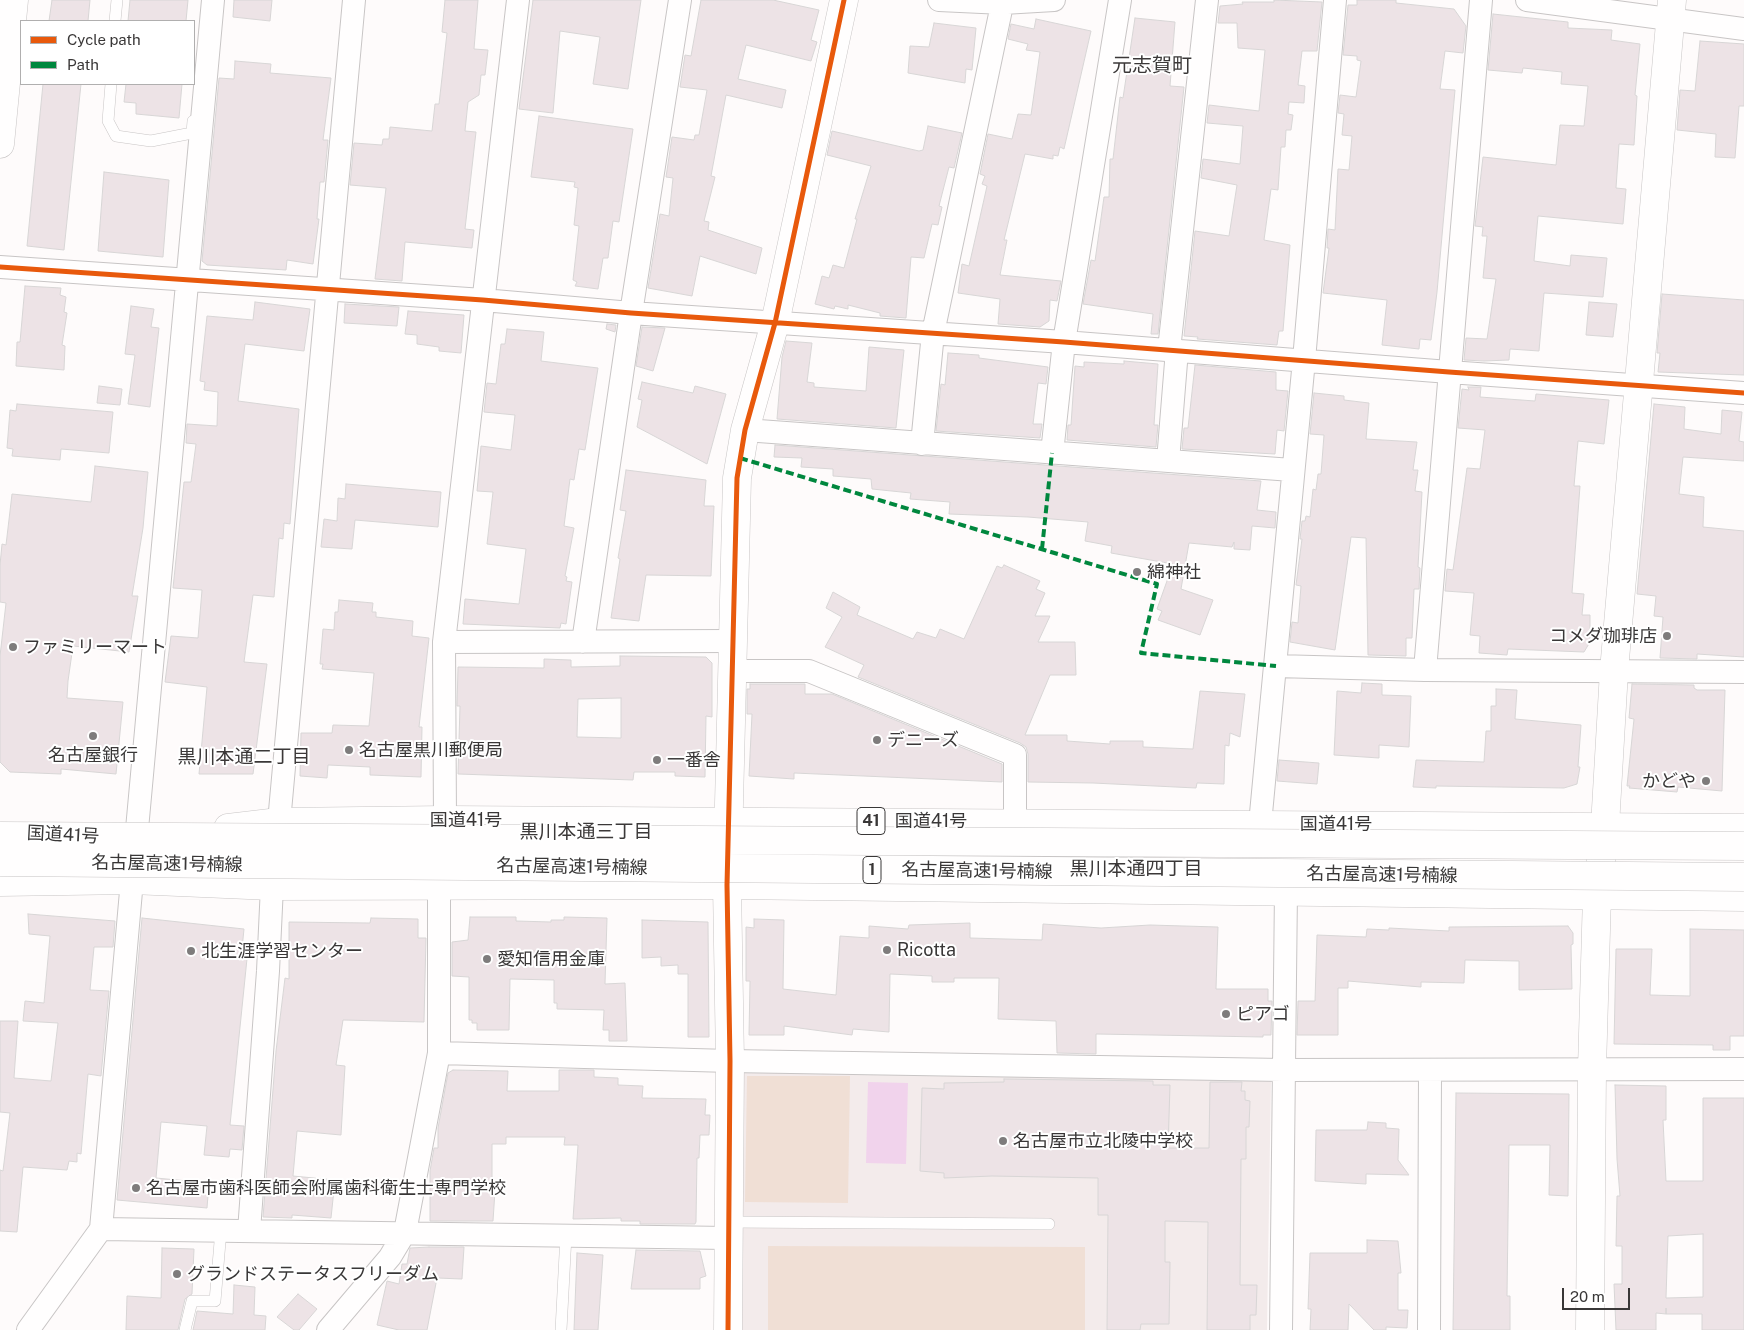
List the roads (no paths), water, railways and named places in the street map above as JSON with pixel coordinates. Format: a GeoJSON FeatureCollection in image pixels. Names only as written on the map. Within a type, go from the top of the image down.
{"type":"FeatureCollection","features":[{"type":"Feature","properties":{"kind":"main road"},"geometry":{"type":"LineString","coordinates":[[0,144],[14,0]]}},
{"type":"Feature","properties":{"kind":"main road"},"geometry":{"type":"LineString","coordinates":[[728,1330],[727,1230],[730,1061],[727,885],[736,478],[745,430],[775,323],[844,0]]}},
{"type":"Feature","properties":{"kind":"main road"},"geometry":{"type":"LineString","coordinates":[[1590,1330],[1592,1069],[1597,895],[1605,826],[1614,671],[1671,10]]}},
{"type":"Feature","properties":{"kind":"main road","name":"国道41号"},"geometry":{"type":"LineString","coordinates":[[0,832],[136,840],[279,822],[445,820],[728,820],[1744,828]]}},
{"type":"Feature","properties":{"kind":"main road","name":"名古屋高速1号楠線"},"geometry":{"type":"LineString","coordinates":[[0,836],[1744,846]]}},
{"type":"Feature","properties":{"kind":"main road","name":"名古屋高速1号楠線"},"geometry":{"type":"LineString","coordinates":[[0,862],[1744,878]]}},
{"type":"Feature","properties":{"kind":"main road"},"geometry":{"type":"LineString","coordinates":[[0,882],[132,880],[272,886],[727,885],[1286,890],[1744,897]]}},
{"type":"Feature","properties":{"kind":"street"},"geometry":{"type":"LineString","coordinates":[[136,840],[213,0]]}},
{"type":"Feature","properties":{"kind":"street"},"geometry":{"type":"LineString","coordinates":[[279,822],[354,0]]}},
{"type":"Feature","properties":{"kind":"street"},"geometry":{"type":"LineString","coordinates":[[445,820],[444,642],[518,0]]}},
{"type":"Feature","properties":{"kind":"street"},"geometry":{"type":"LineString","coordinates":[[584,642],[631,313],[680,0]]}},
{"type":"Feature","properties":{"kind":"street"},"geometry":{"type":"LineString","coordinates":[[939,0],[1054,0]]}},
{"type":"Feature","properties":{"kind":"street"},"geometry":{"type":"LineString","coordinates":[[1052,453],[1064,342],[1120,0]]}},
{"type":"Feature","properties":{"kind":"street"},"geometry":{"type":"LineString","coordinates":[[1168,461],[1173,350],[1207,0]]}},
{"type":"Feature","properties":{"kind":"street"},"geometry":{"type":"LineString","coordinates":[[1260,824],[1276,666],[1292,470],[1304,360],[1335,0]]}},
{"type":"Feature","properties":{"kind":"street"},"geometry":{"type":"LineString","coordinates":[[1425,670],[1481,0]]}},
{"type":"Feature","properties":{"kind":"street"},"geometry":{"type":"LineString","coordinates":[[1527,0],[1671,10],[1744,29]]}},
{"type":"Feature","properties":{"kind":"street"},"geometry":{"type":"LineString","coordinates":[[922,444],[933,333],[1003,1]]}},
{"type":"Feature","properties":{"kind":"street"},"geometry":{"type":"LineString","coordinates":[[0,267],[483,300],[631,313],[1064,342],[1638,386],[1744,392]]}},
{"type":"Feature","properties":{"kind":"street"},"geometry":{"type":"LineString","coordinates":[[745,430],[1292,470]]}},
{"type":"Feature","properties":{"kind":"street"},"geometry":{"type":"LineString","coordinates":[[444,642],[733,642]]}},
{"type":"Feature","properties":{"kind":"street"},"geometry":{"type":"LineString","coordinates":[[1276,666],[1425,670],[1744,672]]}},
{"type":"Feature","properties":{"kind":"street"},"geometry":{"type":"LineString","coordinates":[[732,671],[809,672],[1016,754],[1015,822]]}},
{"type":"Feature","properties":{"kind":"street"},"geometry":{"type":"LineString","coordinates":[[28,1330],[101,1229],[132,880]]}},
{"type":"Feature","properties":{"kind":"street"},"geometry":{"type":"LineString","coordinates":[[328,1330],[390,1257],[405,1232],[439,1053],[439,885]]}},
{"type":"Feature","properties":{"kind":"street"},"geometry":{"type":"LineString","coordinates":[[249,1230],[268,971],[272,886]]}},
{"type":"Feature","properties":{"kind":"street"},"geometry":{"type":"LineString","coordinates":[[1281,1330],[1286,890]]}},
{"type":"Feature","properties":{"kind":"street"},"geometry":{"type":"LineString","coordinates":[[439,1053],[730,1061],[1430,1072],[1744,1069]]}},
{"type":"Feature","properties":{"kind":"street"},"geometry":{"type":"LineString","coordinates":[[1429,1330],[1430,1072]]}},
{"type":"Feature","properties":{"kind":"street"},"geometry":{"type":"LineString","coordinates":[[101,1229],[566,1235],[727,1230]]}},
{"type":"Feature","properties":{"kind":"lane"},"geometry":{"type":"LineString","coordinates":[[115,20],[117,0]]}},
{"type":"Feature","properties":{"kind":"lane"},"geometry":{"type":"LineString","coordinates":[[111,85],[108,121],[116,136],[151,141],[192,133],[204,0]]}},
{"type":"Feature","properties":{"kind":"lane"},"geometry":{"type":"LineString","coordinates":[[727,1230],[1049,1224]]}},
{"type":"Feature","properties":{"kind":"lane"},"geometry":{"type":"LineString","coordinates":[[185,1330],[192,1301],[215,1301],[221,1230]]}},
{"type":"Feature","properties":{"kind":"lane"},"geometry":{"type":"LineString","coordinates":[[561,1330],[566,1235]]}},
{"type":"Feature","properties":{"kind":"place","name":"綿神社"},"geometry":{"type":"Point","coordinates":[1137,572]}},
{"type":"Feature","properties":{"kind":"place","name":"コメダ珈琲店"},"geometry":{"type":"Point","coordinates":[1667,636]}},
{"type":"Feature","properties":{"kind":"place","name":"ファミリーマート"},"geometry":{"type":"Point","coordinates":[13,647]}},
{"type":"Feature","properties":{"kind":"place","name":"名古屋銀行"},"geometry":{"type":"Point","coordinates":[93,736]}},
{"type":"Feature","properties":{"kind":"place","name":"デニーズ"},"geometry":{"type":"Point","coordinates":[877,740]}},
{"type":"Feature","properties":{"kind":"place","name":"名古屋黒川郵便局"},"geometry":{"type":"Point","coordinates":[349,750]}},
{"type":"Feature","properties":{"kind":"place","name":"一番舎"},"geometry":{"type":"Point","coordinates":[657,760]}},
{"type":"Feature","properties":{"kind":"place","name":"かどや"},"geometry":{"type":"Point","coordinates":[1706,781]}},
{"type":"Feature","properties":{"kind":"place","name":"Ricotta"},"geometry":{"type":"Point","coordinates":[887,950]}},
{"type":"Feature","properties":{"kind":"place","name":"北生涯学習センター"},"geometry":{"type":"Point","coordinates":[191,951]}},
{"type":"Feature","properties":{"kind":"place","name":"愛知信用金庫"},"geometry":{"type":"Point","coordinates":[487,959]}},
{"type":"Feature","properties":{"kind":"place","name":"ピアゴ"},"geometry":{"type":"Point","coordinates":[1226,1014]}},
{"type":"Feature","properties":{"kind":"place","name":"名古屋市立北陵中学校"},"geometry":{"type":"Point","coordinates":[1003,1141]}},
{"type":"Feature","properties":{"kind":"place","name":"名古屋市歯科医師会附属歯科衛生士専門学校"},"geometry":{"type":"Point","coordinates":[136,1188]}},
{"type":"Feature","properties":{"kind":"place","name":"グランドステータスフリーダム"},"geometry":{"type":"Point","coordinates":[177,1274]}},
{"type":"Feature","properties":{"kind":"district","name":"元志賀町"},"geometry":{"type":"Point","coordinates":[1152,66]}},
{"type":"Feature","properties":{"kind":"district","name":"黒川本通二丁目"},"geometry":{"type":"Point","coordinates":[244,757]}},
{"type":"Feature","properties":{"kind":"district","name":"黒川本通三丁目"},"geometry":{"type":"Point","coordinates":[586,832]}},
{"type":"Feature","properties":{"kind":"district","name":"黒川本通四丁目"},"geometry":{"type":"Point","coordinates":[1136,869]}}]}
